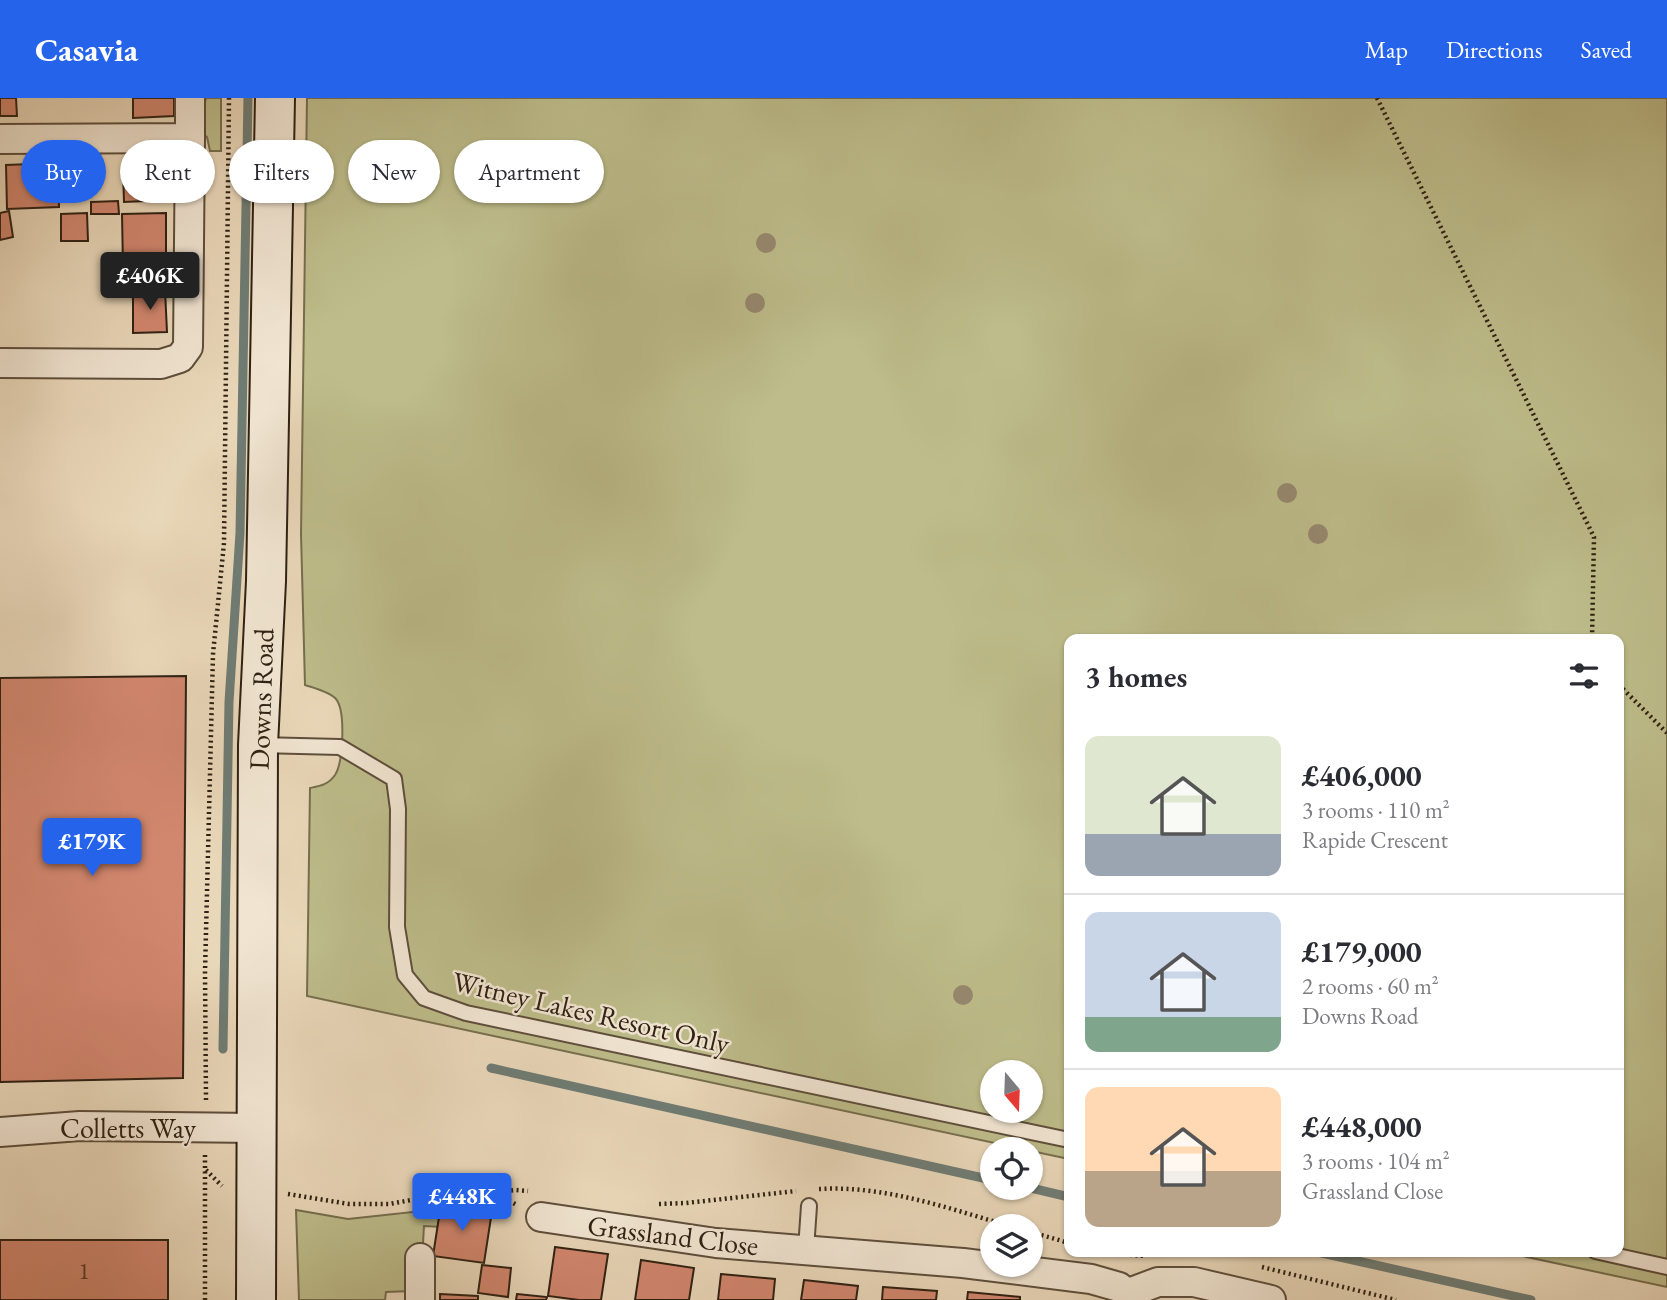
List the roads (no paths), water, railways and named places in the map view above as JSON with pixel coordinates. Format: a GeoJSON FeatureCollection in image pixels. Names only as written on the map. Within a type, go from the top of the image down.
{"type":"FeatureCollection","features":[{"type":"Feature","properties":{"kind":"street"},"geometry":{"type":"LineString","coordinates":[[0,363],[162,364],[180,358],[188,346],[190,98]]}},
{"type":"Feature","properties":{"kind":"street","name":"Downs Road"},"geometry":{"type":"LineString","coordinates":[[256,1300],[258,745],[266,581],[275,98]]}},
{"type":"Feature","properties":{"kind":"street"},"geometry":{"type":"LineString","coordinates":[[0,139],[190,138]]}},
{"type":"Feature","properties":{"kind":"street","name":"Colletts Way"},"geometry":{"type":"LineString","coordinates":[[0,1132],[79,1126],[257,1128]]}},
{"type":"Feature","properties":{"kind":"street","name":"Grassland Close"},"geometry":{"type":"LineString","coordinates":[[541,1217],[716,1243],[963,1263],[1091,1279],[1119,1287],[1127,1297],[1158,1282],[1185,1282],[1236,1290],[1271,1300]]}},
{"type":"Feature","properties":{"kind":"street"},"geometry":{"type":"LineString","coordinates":[[420,1258],[420,1300]]}},
{"type":"Feature","properties":{"kind":"lane","name":"Witney Lakes Resort Only"},"geometry":{"type":"LineString","coordinates":[[258,745],[340,747],[394,779],[398,809],[397,927],[405,975],[424,998],[466,1013],[1064,1139]]}},
{"type":"Feature","properties":{"kind":"lane"},"geometry":{"type":"LineString","coordinates":[[806,1249],[809,1206]]}},
{"type":"Feature","properties":{"kind":"lane"},"geometry":{"type":"LineString","coordinates":[[1622,1257],[1667,1267]]}},
{"type":"Feature","properties":{"kind":"waterway"},"geometry":{"type":"LineString","coordinates":[[223,1049],[229,702],[240,533],[248,98]]}},
{"type":"Feature","properties":{"kind":"waterway"},"geometry":{"type":"LineString","coordinates":[[491,1068],[980,1177]]}},
{"type":"Feature","properties":{"kind":"waterway"},"geometry":{"type":"LineString","coordinates":[[1043,1191],[1064,1196]]}},
{"type":"Feature","properties":{"kind":"waterway"},"geometry":{"type":"LineString","coordinates":[[1340,1257],[1531,1300]]}}]}
